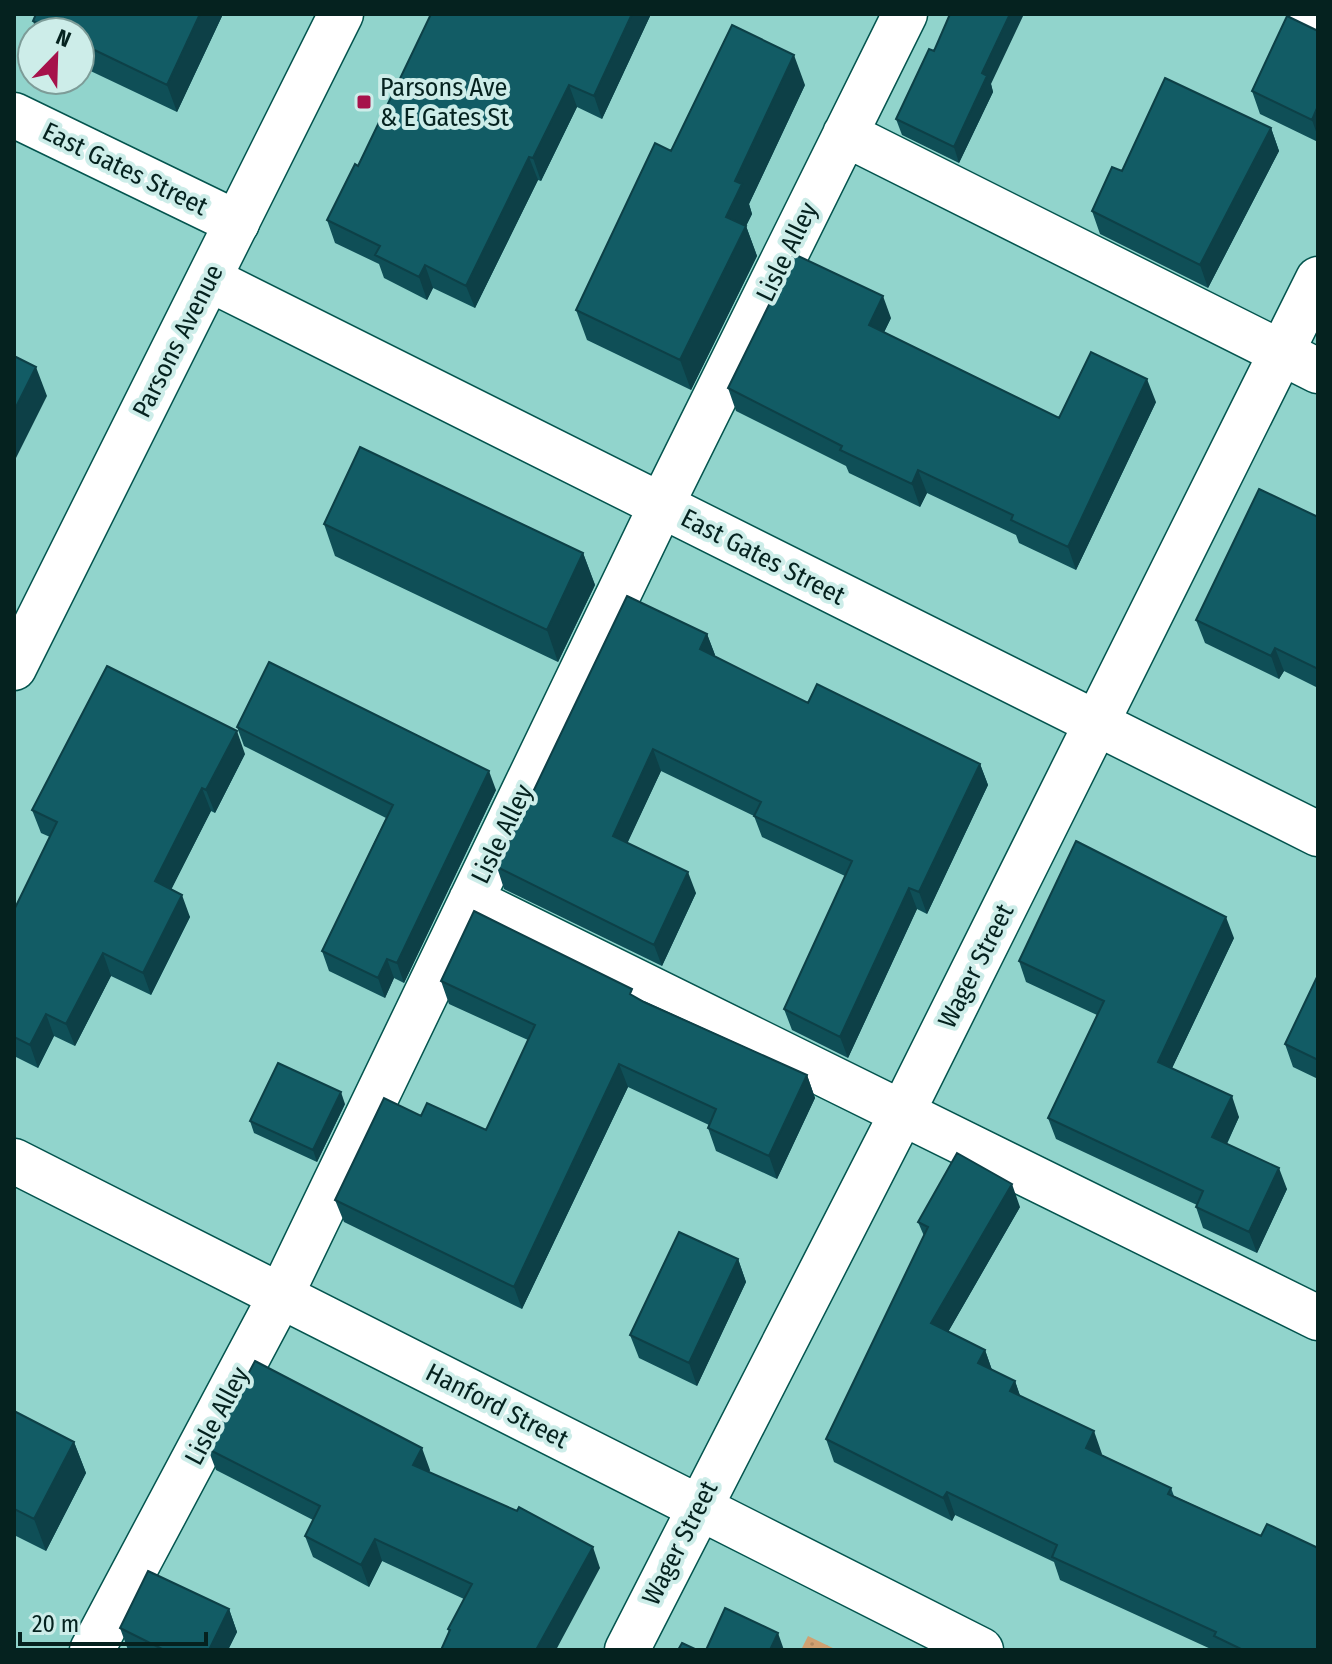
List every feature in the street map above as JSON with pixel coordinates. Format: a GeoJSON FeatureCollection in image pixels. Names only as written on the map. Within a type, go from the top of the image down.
{"type":"FeatureCollection","features":[{"type":"Feature","properties":{"kind":"street","name":"Parsons Avenue"},"geometry":{"type":"LineString","coordinates":[[14,668],[341,14]]}},
{"type":"Feature","properties":{"kind":"street","name":"Lisle Alley"},"geometry":{"type":"LineString","coordinates":[[92,1650],[281,1295],[661,506],[905,14]]}},
{"type":"Feature","properties":{"kind":"street"},"geometry":{"type":"LineString","coordinates":[[1312,14],[1318,17]]}},
{"type":"Feature","properties":{"kind":"street","name":"East Gates Street"},"geometry":{"type":"LineString","coordinates":[[14,115],[237,223]]}},
{"type":"Feature","properties":{"kind":"street"},"geometry":{"type":"LineString","coordinates":[[845,134],[1300,362]]}},
{"type":"Feature","properties":{"kind":"street","name":"East Gates Street"},"geometry":{"type":"LineString","coordinates":[[209,279],[1318,834]]}},
{"type":"Feature","properties":{"kind":"street","name":"Wager Street"},"geometry":{"type":"LineString","coordinates":[[627,1650],[902,1113],[1097,723],[1300,362],[1318,279]]}},
{"type":"Feature","properties":{"kind":"street"},"geometry":{"type":"LineString","coordinates":[[471,900],[1318,1318]]}},
{"type":"Feature","properties":{"kind":"street","name":"Hanford Street"},"geometry":{"type":"LineString","coordinates":[[14,1161],[981,1650]]}},
{"type":"Feature","properties":{"kind":"shaded area"},"geometry":{"type":"Polygon","coordinates":[[[808,1636],[837,1650],[801,1650],[808,1636]]]}},
{"type":"Feature","properties":{"kind":"building"},"geometry":{"type":"Polygon","coordinates":[[[200,14],[167,85],[96,51],[96,16],[35,16],[200,14]]]}},
{"type":"Feature","properties":{"kind":"building"},"geometry":{"type":"Polygon","coordinates":[[[431,14],[632,14],[594,96],[569,85],[533,158],[529,157],[466,286],[425,265],[419,277],[375,255],[380,246],[327,220],[355,164],[358,166],[431,14]]]}},
{"type":"Feature","properties":{"kind":"building"},"geometry":{"type":"Polygon","coordinates":[[[950,14],[1010,14],[982,73],[987,76],[954,147],[896,119],[929,49],[934,51],[950,14]]]}},
{"type":"Feature","properties":{"kind":"building"},"geometry":{"type":"Polygon","coordinates":[[[1287,16],[1318,31],[1318,106],[1312,120],[1252,91],[1287,16]]]}},
{"type":"Feature","properties":{"kind":"building"},"geometry":{"type":"Polygon","coordinates":[[[732,25],[794,55],[735,181],[742,184],[726,217],[746,226],[680,360],[576,310],[655,143],[671,151],[732,25]]]}},
{"type":"Feature","properties":{"kind":"building"},"geometry":{"type":"Polygon","coordinates":[[[1165,78],[1271,128],[1200,265],[1092,211],[1112,167],[1122,171],[1165,78]]]}},
{"type":"Feature","properties":{"kind":"building"},"geometry":{"type":"Polygon","coordinates":[[[794,254],[883,296],[869,325],[1059,418],[1091,352],[1147,379],[1068,547],[1011,520],[1013,515],[918,470],[912,484],[840,450],[842,446],[728,388],[794,254]]]}},
{"type":"Feature","properties":{"kind":"building"},"geometry":{"type":"Polygon","coordinates":[[[14,356],[36,367],[14,411],[14,356]]]}},
{"type":"Feature","properties":{"kind":"building"},"geometry":{"type":"Polygon","coordinates":[[[360,447],[583,553],[547,630],[324,524],[360,447]]]}},
{"type":"Feature","properties":{"kind":"building"},"geometry":{"type":"Polygon","coordinates":[[[1259,489],[1318,517],[1318,669],[1275,648],[1271,656],[1196,620],[1259,489]]]}},
{"type":"Feature","properties":{"kind":"building"},"geometry":{"type":"Polygon","coordinates":[[[627,596],[707,634],[700,649],[808,703],[817,684],[980,764],[919,892],[909,888],[840,1037],[784,1009],[852,861],[754,816],[761,802],[653,749],[613,836],[688,872],[654,945],[497,867],[627,596]]]}},
{"type":"Feature","properties":{"kind":"building"},"geometry":{"type":"Polygon","coordinates":[[[269,662],[489,771],[397,963],[387,959],[378,978],[322,951],[393,805],[237,727],[269,662]]]}},
{"type":"Feature","properties":{"kind":"building"},"geometry":{"type":"Polygon","coordinates":[[[107,666],[237,731],[206,790],[202,788],[155,881],[182,895],[143,973],[103,953],[66,1024],[46,1014],[30,1045],[14,1037],[14,910],[57,822],[32,810],[107,666]]]}},
{"type":"Feature","properties":{"kind":"building"},"geometry":{"type":"Polygon","coordinates":[[[1076,841],[1226,917],[1158,1062],[1232,1096],[1212,1137],[1279,1168],[1249,1232],[1196,1207],[1203,1191],[1048,1118],[1104,1001],[1019,961],[1076,841]]]}},
{"type":"Feature","properties":{"kind":"building"},"geometry":{"type":"Polygon","coordinates":[[[474,911],[632,989],[630,994],[644,1002],[807,1075],[769,1156],[708,1128],[716,1109],[619,1064],[514,1287],[335,1200],[384,1098],[421,1116],[427,1103],[486,1130],[535,1025],[441,981],[474,911]]]}},
{"type":"Feature","properties":{"kind":"building"},"geometry":{"type":"Polygon","coordinates":[[[1318,975],[1318,1060],[1285,1044],[1318,975]]]}},
{"type":"Feature","properties":{"kind":"building"},"geometry":{"type":"Polygon","coordinates":[[[278,1063],[341,1092],[313,1150],[250,1121],[278,1063]]]}},
{"type":"Feature","properties":{"kind":"building"},"geometry":{"type":"Polygon","coordinates":[[[957,1153],[1012,1184],[931,1323],[985,1350],[978,1363],[1015,1381],[1010,1391],[1094,1431],[1086,1448],[1171,1488],[1168,1494],[1261,1536],[1267,1524],[1318,1548],[1318,1650],[1243,1650],[1214,1636],[1216,1632],[1052,1557],[1057,1545],[947,1492],[943,1498],[826,1439],[928,1227],[918,1222],[957,1153]]]}},
{"type":"Feature","properties":{"kind":"building"},"geometry":{"type":"Polygon","coordinates":[[[679,1232],[738,1259],[689,1363],[630,1335],[679,1232]]]}},
{"type":"Feature","properties":{"kind":"building"},"geometry":{"type":"Polygon","coordinates":[[[255,1361],[422,1448],[413,1465],[517,1511],[519,1507],[593,1547],[536,1650],[441,1650],[448,1629],[472,1584],[375,1539],[361,1565],[305,1536],[320,1506],[208,1449],[255,1361]]]}},
{"type":"Feature","properties":{"kind":"building"},"geometry":{"type":"Polygon","coordinates":[[[14,1411],[74,1442],[34,1519],[14,1509],[14,1411]]]}},
{"type":"Feature","properties":{"kind":"building"},"geometry":{"type":"Polygon","coordinates":[[[148,1571],[229,1609],[209,1650],[164,1650],[120,1628],[148,1571]]]}},
{"type":"Feature","properties":{"kind":"building"},"geometry":{"type":"Polygon","coordinates":[[[725,1608],[778,1633],[770,1650],[706,1650],[725,1608]]]}},
{"type":"Feature","properties":{"kind":"building"},"geometry":{"type":"Polygon","coordinates":[[[682,1643],[697,1650],[678,1650],[682,1643]]]}},
{"type":"Feature","properties":{"kind":"place","name":"Parsons Ave & E Gates St"},"geometry":{"type":"Point","coordinates":[364,102]}}]}
